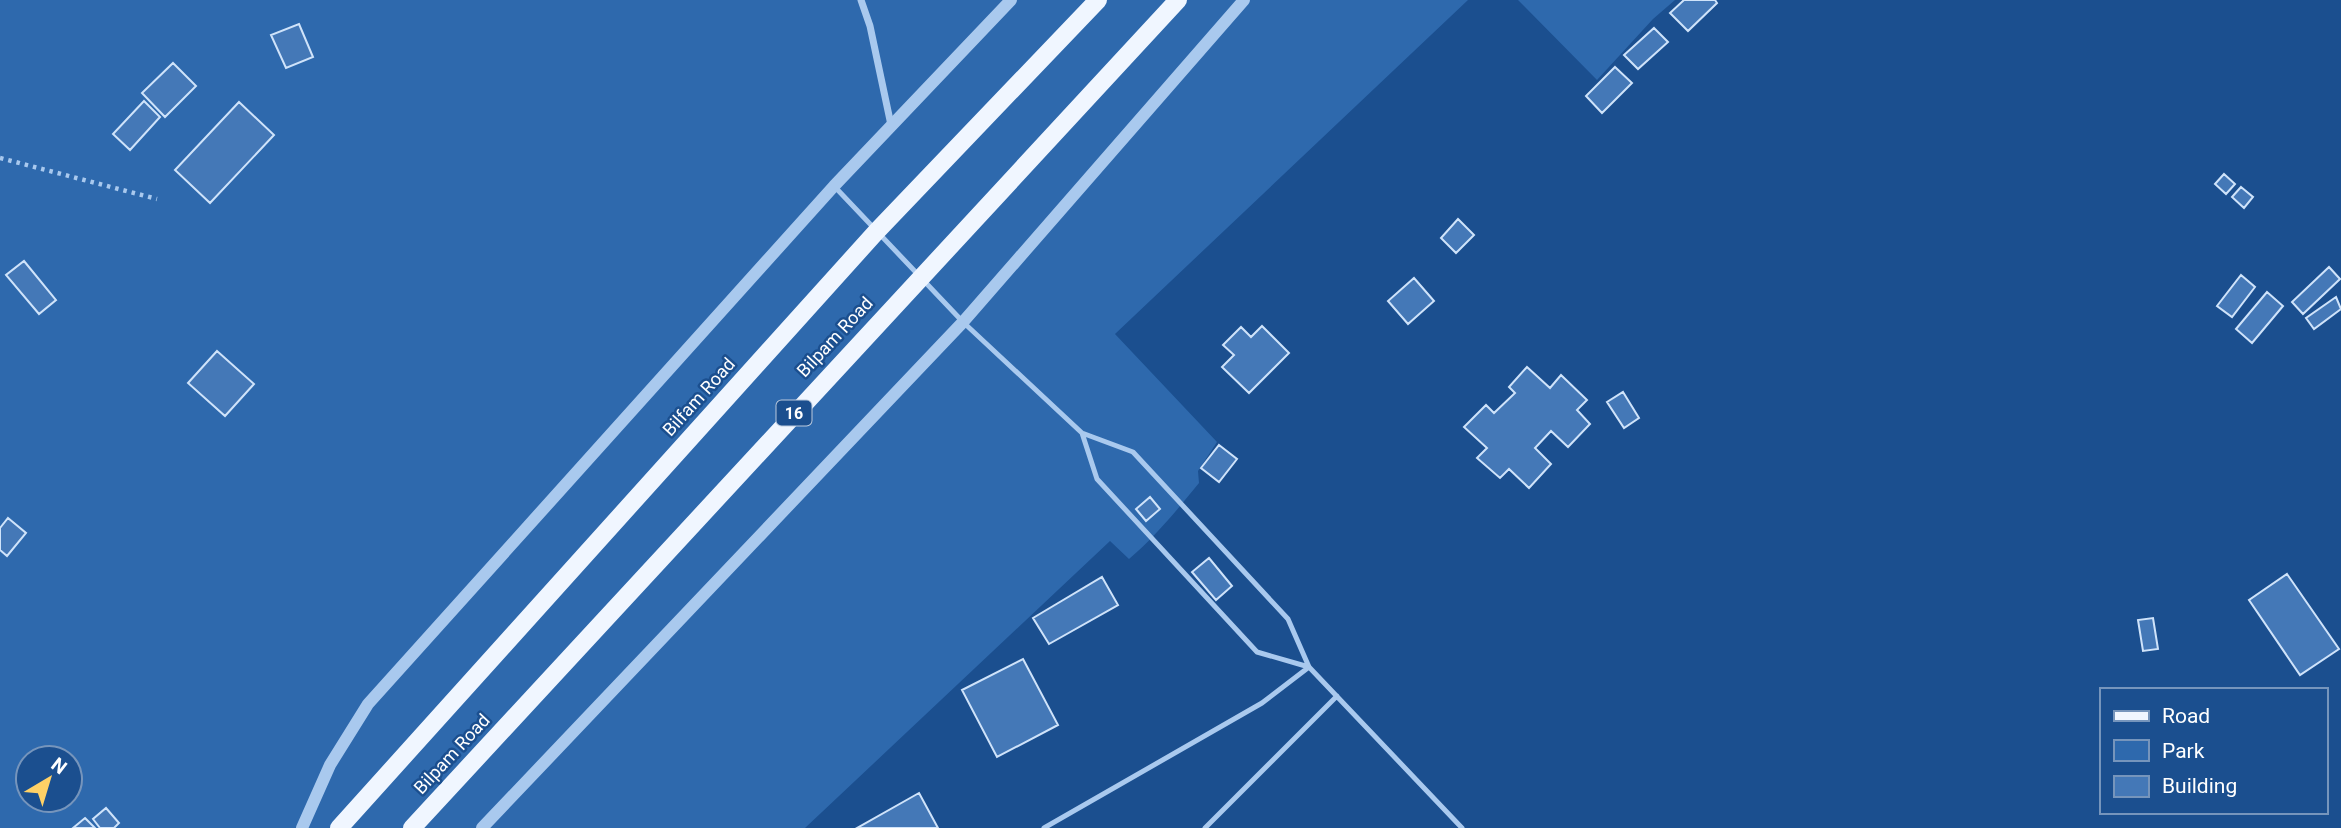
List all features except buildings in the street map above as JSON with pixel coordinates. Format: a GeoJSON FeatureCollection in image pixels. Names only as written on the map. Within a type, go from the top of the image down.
{"type":"FeatureCollection","features":[{"type":"Feature","properties":{"kind":"main road","name":"Bilfam Road"},"geometry":{"type":"LineString","coordinates":[[339,828],[876,232],[1098,0]]}},
{"type":"Feature","properties":{"kind":"main road","name":"Bilpam Road"},"geometry":{"type":"LineString","coordinates":[[412,828],[1178,0]]}},
{"type":"Feature","properties":{"kind":"street"},"geometry":{"type":"LineString","coordinates":[[861,0],[870,26],[891,125]]}},
{"type":"Feature","properties":{"kind":"street"},"geometry":{"type":"LineString","coordinates":[[302,828],[330,765],[368,704],[834,186],[1011,0]]}},
{"type":"Feature","properties":{"kind":"street"},"geometry":{"type":"LineString","coordinates":[[482,828],[963,322],[1244,0]]}},
{"type":"Feature","properties":{"kind":"lane"},"geometry":{"type":"LineString","coordinates":[[834,186],[963,322],[1082,433],[1133,452],[1288,618],[1309,667],[1462,828]]}},
{"type":"Feature","properties":{"kind":"lane"},"geometry":{"type":"LineString","coordinates":[[1082,433],[1097,479],[1257,652],[1309,667]]}},
{"type":"Feature","properties":{"kind":"lane"},"geometry":{"type":"LineString","coordinates":[[1044,828],[1262,703],[1309,667]]}},
{"type":"Feature","properties":{"kind":"lane"},"geometry":{"type":"LineString","coordinates":[[1205,828],[1336,696]]}},
{"type":"Feature","properties":{"kind":"path"},"geometry":{"type":"LineString","coordinates":[[0,158],[157,200]]}},
{"type":"Feature","properties":{"kind":"green space"},"geometry":{"type":"Polygon","coordinates":[[[0,0],[1468,0],[1115,334],[1217,442],[1198,471],[1199,483],[1157,532],[1129,559],[1110,541],[805,828],[0,828],[0,0]]]}},
{"type":"Feature","properties":{"kind":"green space"},"geometry":{"type":"Polygon","coordinates":[[[1518,0],[1675,0],[1653,19],[1597,80],[1518,0]]]}}]}
